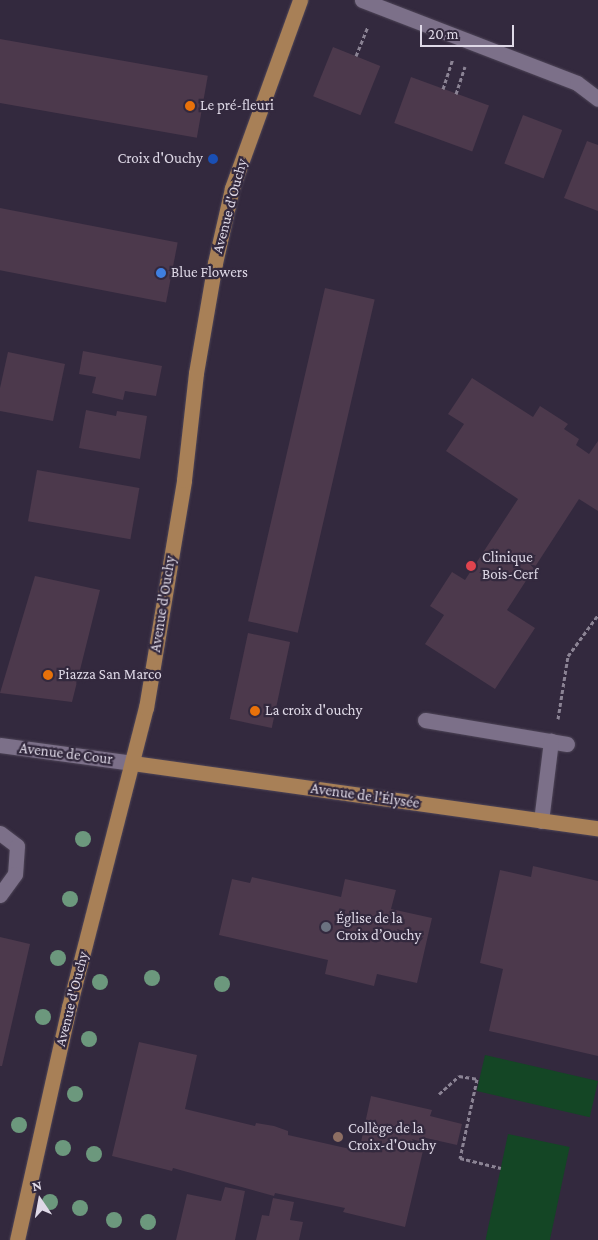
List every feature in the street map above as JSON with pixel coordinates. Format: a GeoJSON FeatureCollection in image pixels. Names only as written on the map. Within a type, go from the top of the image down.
{"type":"FeatureCollection","features":[{"type":"Feature","properties":{"kind":"main road","name":"Avenue d'Ouchy"},"geometry":{"type":"LineString","coordinates":[[17,1240],[69,1008],[146,708],[184,480],[196,372],[215,262],[232,188],[300,0]]}},
{"type":"Feature","properties":{"kind":"main road","name":"Avenue de l'Élysée"},"geometry":{"type":"LineString","coordinates":[[133,762],[598,828]]}},
{"type":"Feature","properties":{"kind":"street"},"geometry":{"type":"LineString","coordinates":[[362,0],[577,83],[598,99]]}},
{"type":"Feature","properties":{"kind":"street"},"geometry":{"type":"LineString","coordinates":[[425,720],[558,742],[541,820]]}},
{"type":"Feature","properties":{"kind":"street","name":"Avenue de Cour"},"geometry":{"type":"LineString","coordinates":[[0,746],[133,762]]}},
{"type":"Feature","properties":{"kind":"street"},"geometry":{"type":"LineString","coordinates":[[0,833],[17,846],[15,874],[0,895]]}},
{"type":"Feature","properties":{"kind":"path"},"geometry":{"type":"LineString","coordinates":[[356,56],[368,26]]}},
{"type":"Feature","properties":{"kind":"path"},"geometry":{"type":"LineString","coordinates":[[443,89],[453,59]]}},
{"type":"Feature","properties":{"kind":"path"},"geometry":{"type":"LineString","coordinates":[[456,94],[466,64]]}},
{"type":"Feature","properties":{"kind":"path"},"geometry":{"type":"LineString","coordinates":[[558,742],[568,656],[598,615]]}},
{"type":"Feature","properties":{"kind":"path"},"geometry":{"type":"LineString","coordinates":[[439,1094],[459,1076],[477,1079],[460,1158],[501,1168]]}},
{"type":"Feature","properties":{"kind":"green space"},"geometry":{"type":"Polygon","coordinates":[[[485,1055],[598,1081],[590,1117],[477,1091],[485,1055]]]}},
{"type":"Feature","properties":{"kind":"green space"},"geometry":{"type":"Polygon","coordinates":[[[508,1134],[570,1147],[550,1240],[486,1240],[508,1134]]]}},
{"type":"Feature","properties":{"kind":"building"},"geometry":{"type":"Polygon","coordinates":[[[0,39],[208,76],[197,138],[0,103],[0,39]]]}},
{"type":"Feature","properties":{"kind":"building"},"geometry":{"type":"Polygon","coordinates":[[[333,47],[380,66],[360,115],[313,96],[333,47]]]}},
{"type":"Feature","properties":{"kind":"building"},"geometry":{"type":"Polygon","coordinates":[[[411,77],[489,105],[472,151],[394,123],[411,77]]]}},
{"type":"Feature","properties":{"kind":"building"},"geometry":{"type":"Polygon","coordinates":[[[523,115],[562,130],[544,179],[504,164],[523,115]]]}},
{"type":"Feature","properties":{"kind":"building"},"geometry":{"type":"Polygon","coordinates":[[[587,141],[598,145],[598,211],[564,198],[587,141]]]}},
{"type":"Feature","properties":{"kind":"building"},"geometry":{"type":"Polygon","coordinates":[[[0,208],[178,243],[166,302],[0,270],[0,208]]]}},
{"type":"Feature","properties":{"kind":"building"},"geometry":{"type":"Polygon","coordinates":[[[325,288],[375,299],[298,633],[248,621],[325,288]]]}},
{"type":"Feature","properties":{"kind":"building"},"geometry":{"type":"Polygon","coordinates":[[[83,351],[162,366],[156,396],[125,391],[123,400],[92,393],[96,377],[79,374],[83,351]]]}},
{"type":"Feature","properties":{"kind":"building"},"geometry":{"type":"Polygon","coordinates":[[[8,352],[65,364],[53,421],[0,411],[0,388],[8,352]]]}},
{"type":"Feature","properties":{"kind":"building"},"geometry":{"type":"Polygon","coordinates":[[[472,378],[533,417],[540,406],[568,424],[564,429],[579,439],[576,445],[589,454],[598,441],[598,511],[579,499],[507,610],[535,628],[495,689],[425,644],[444,615],[430,606],[452,572],[465,580],[518,499],[446,451],[464,424],[448,414],[472,378]]]}},
{"type":"Feature","properties":{"kind":"building"},"geometry":{"type":"Polygon","coordinates":[[[86,410],[116,416],[117,411],[147,416],[140,459],[79,448],[86,410]]]}},
{"type":"Feature","properties":{"kind":"building"},"geometry":{"type":"Polygon","coordinates":[[[37,470],[139,488],[130,539],[28,521],[37,470]]]}},
{"type":"Feature","properties":{"kind":"building"},"geometry":{"type":"Polygon","coordinates":[[[35,576],[100,590],[72,702],[0,693],[35,576]]]}},
{"type":"Feature","properties":{"kind":"building"},"geometry":{"type":"Polygon","coordinates":[[[248,633],[290,642],[272,728],[230,719],[248,633]]]}},
{"type":"Feature","properties":{"kind":"building"},"geometry":{"type":"Polygon","coordinates":[[[533,866],[598,881],[598,1056],[489,1031],[503,969],[480,963],[500,870],[531,877],[533,866]]]}},
{"type":"Feature","properties":{"kind":"building","name":"Église de la Croix d’Ouchy"},"geometry":{"type":"Polygon","coordinates":[[[252,877],[341,897],[345,879],[396,890],[391,909],[432,918],[417,983],[377,974],[374,986],[325,974],[328,960],[219,935],[232,879],[250,883],[252,877]]]}},
{"type":"Feature","properties":{"kind":"building"},"geometry":{"type":"Polygon","coordinates":[[[0,937],[30,944],[2,1066],[0,1066],[0,937]]]}},
{"type":"Feature","properties":{"kind":"building"},"geometry":{"type":"Polygon","coordinates":[[[139,1042],[197,1055],[185,1109],[255,1126],[256,1123],[274,1126],[288,1131],[288,1135],[359,1151],[371,1096],[432,1110],[430,1116],[462,1124],[457,1145],[426,1138],[405,1227],[343,1212],[345,1208],[275,1193],[274,1196],[173,1168],[172,1171],[112,1156],[139,1042]]]}},
{"type":"Feature","properties":{"kind":"building"},"geometry":{"type":"Polygon","coordinates":[[[225,1187],[245,1191],[235,1240],[176,1240],[187,1194],[221,1201],[225,1187]]]}},
{"type":"Feature","properties":{"kind":"building"},"geometry":{"type":"Polygon","coordinates":[[[273,1198],[294,1202],[290,1220],[303,1222],[299,1240],[256,1240],[262,1215],[269,1216],[273,1198]]]}},
{"type":"Feature","properties":{"kind":"place","name":"Le pré-fleuri"},"geometry":{"type":"Point","coordinates":[190,106]}},
{"type":"Feature","properties":{"kind":"place","name":"Croix d'Ouchy"},"geometry":{"type":"Point","coordinates":[213,159]}},
{"type":"Feature","properties":{"kind":"place","name":"Blue Flowers"},"geometry":{"type":"Point","coordinates":[161,273]}},
{"type":"Feature","properties":{"kind":"place","name":"Clinique Bois-Cerf"},"geometry":{"type":"Point","coordinates":[471,566]}},
{"type":"Feature","properties":{"kind":"place","name":"Piazza San Marco"},"geometry":{"type":"Point","coordinates":[48,675]}},
{"type":"Feature","properties":{"kind":"place","name":"La croix d'ouchy"},"geometry":{"type":"Point","coordinates":[255,711]}},
{"type":"Feature","properties":{"kind":"place","name":"Église de la Croix d’Ouchy"},"geometry":{"type":"Point","coordinates":[326,927]}},
{"type":"Feature","properties":{"kind":"place","name":"Collège de la Croix-d'Ouchy"},"geometry":{"type":"Point","coordinates":[338,1137]}}]}
